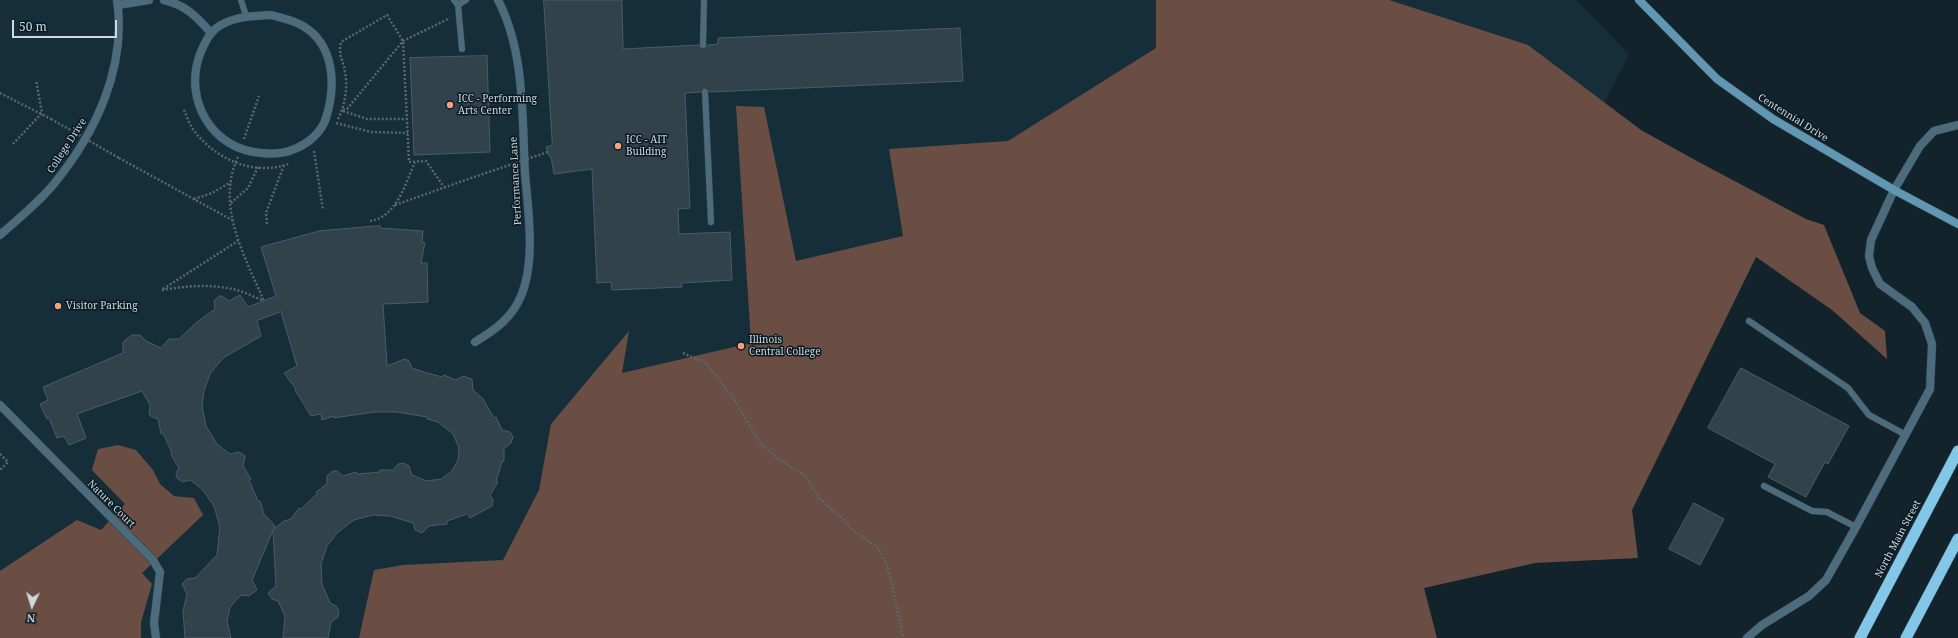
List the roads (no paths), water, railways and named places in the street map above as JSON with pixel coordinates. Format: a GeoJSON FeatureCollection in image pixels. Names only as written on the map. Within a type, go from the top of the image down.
{"type":"FeatureCollection","features":[{"type":"Feature","properties":{"kind":"highway","name":"North Main Street"},"geometry":{"type":"LineString","coordinates":[[1860,638],[1958,451]]}},
{"type":"Feature","properties":{"kind":"highway"},"geometry":{"type":"LineString","coordinates":[[1906,638],[1958,539]]}},
{"type":"Feature","properties":{"kind":"main road","name":"Centennial Drive"},"geometry":{"type":"LineString","coordinates":[[1639,0],[1717,79],[1773,119],[1894,190],[1958,224]]}},
{"type":"Feature","properties":{"kind":"street"},"geometry":{"type":"LineString","coordinates":[[118,2],[149,0]]}},
{"type":"Feature","properties":{"kind":"street"},"geometry":{"type":"LineString","coordinates":[[164,0],[179,3],[198,18],[211,33]]}},
{"type":"Feature","properties":{"kind":"street","name":"Performance Lane"},"geometry":{"type":"LineString","coordinates":[[475,342],[501,326],[515,309],[527,276],[528,261],[523,130],[517,63],[504,13],[498,0]]}},
{"type":"Feature","properties":{"kind":"street","name":"College Drive"},"geometry":{"type":"LineString","coordinates":[[0,235],[27,212],[53,185],[78,150],[99,114],[111,80],[119,45],[118,2]]}},
{"type":"Feature","properties":{"kind":"street"},"geometry":{"type":"LineString","coordinates":[[271,15],[303,26],[320,41],[328,55],[331,69],[332,88],[325,122],[307,143],[284,153],[255,153],[241,150],[225,141],[206,119],[197,98],[196,86],[198,61],[205,42],[211,33],[220,26],[246,16],[271,15]]}},
{"type":"Feature","properties":{"kind":"street"},"geometry":{"type":"LineString","coordinates":[[1747,638],[1762,626],[1809,596],[1826,580],[1930,389],[1932,344],[1925,323],[1912,307],[1880,284],[1872,268],[1869,256],[1871,240],[1894,190],[1920,146],[1934,131],[1958,125]]}},
{"type":"Feature","properties":{"kind":"street","name":"Nature Court"},"geometry":{"type":"LineString","coordinates":[[0,405],[153,560],[160,572],[158,603],[154,623],[156,638]]}},
{"type":"Feature","properties":{"kind":"lane"},"geometry":{"type":"LineString","coordinates":[[241,0],[246,16]]}},
{"type":"Feature","properties":{"kind":"lane"},"geometry":{"type":"LineString","coordinates":[[462,49],[460,13],[456,3],[466,0]]}},
{"type":"Feature","properties":{"kind":"lane"},"geometry":{"type":"LineString","coordinates":[[703,45],[704,0]]}},
{"type":"Feature","properties":{"kind":"lane"},"geometry":{"type":"LineString","coordinates":[[706,92],[711,222]]}},
{"type":"Feature","properties":{"kind":"lane"},"geometry":{"type":"LineString","coordinates":[[1749,321],[1848,388],[1870,415],[1906,435]]}},
{"type":"Feature","properties":{"kind":"lane"},"geometry":{"type":"LineString","coordinates":[[1764,486],[1812,511],[1827,512],[1856,527]]}},
{"type":"Feature","properties":{"kind":"place","name":"ICC - Performing Arts Center"},"geometry":{"type":"Point","coordinates":[450,105]}},
{"type":"Feature","properties":{"kind":"place","name":"ICC - AIT Building"},"geometry":{"type":"Point","coordinates":[618,146]}},
{"type":"Feature","properties":{"kind":"place","name":"Visitor Parking"},"geometry":{"type":"Point","coordinates":[58,306]}},
{"type":"Feature","properties":{"kind":"place","name":"Illinois Central College"},"geometry":{"type":"Point","coordinates":[741,346]}}]}
